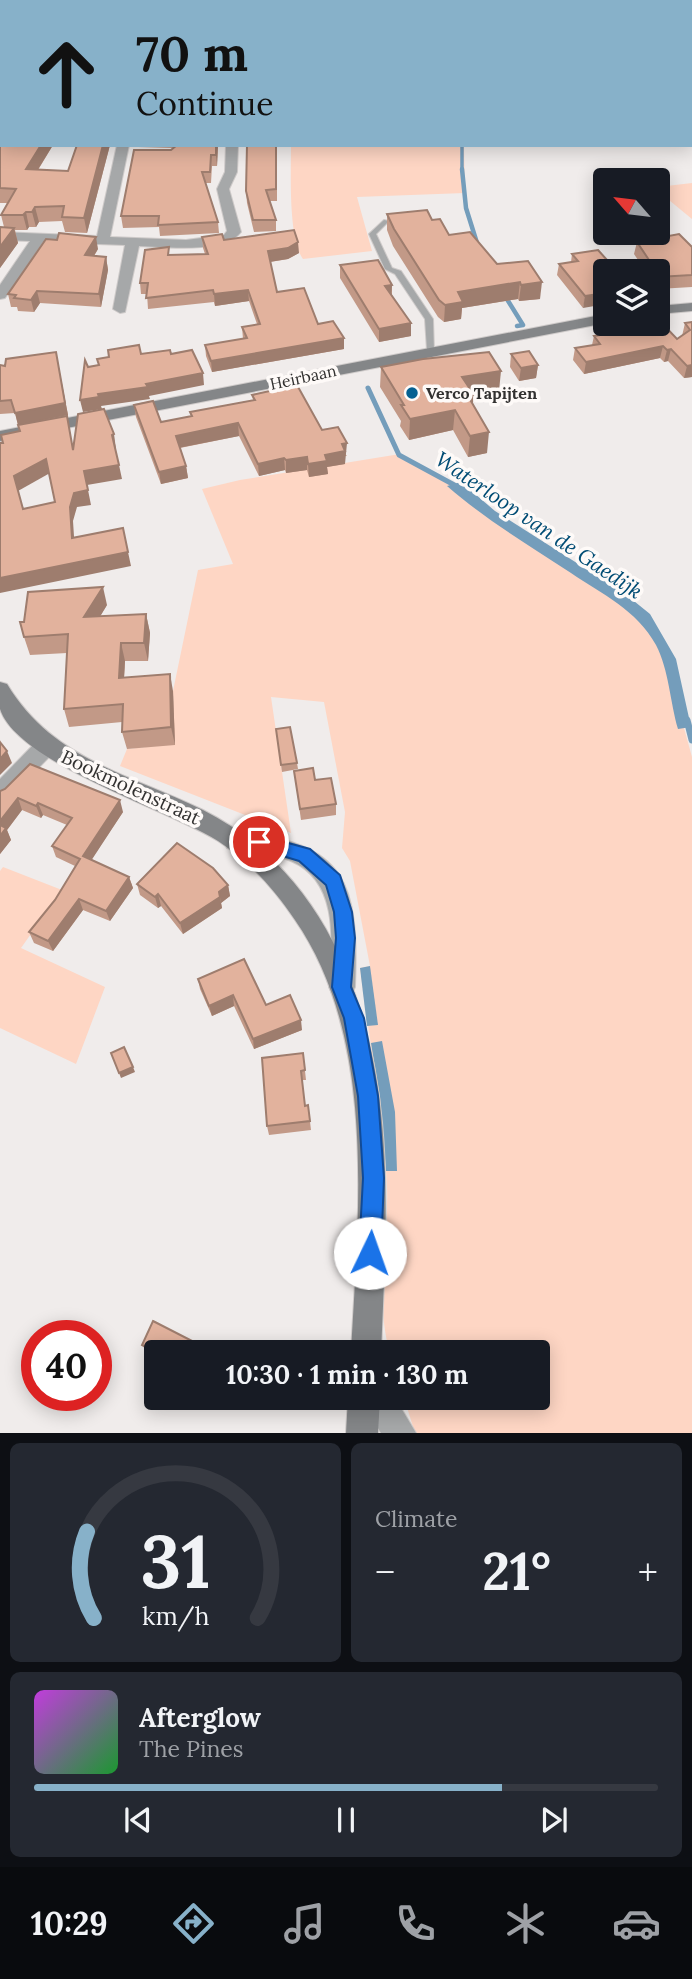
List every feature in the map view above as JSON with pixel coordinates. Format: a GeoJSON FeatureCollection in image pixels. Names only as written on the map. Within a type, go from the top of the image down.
{"type":"FeatureCollection","features":[{"type":"Feature","properties":{"kind":"main road"},"geometry":{"type":"LineString","coordinates":[[670,309],[692,307]]}},
{"type":"Feature","properties":{"kind":"main road","name":"Heirbaan"},"geometry":{"type":"LineString","coordinates":[[0,436],[166,406],[431,350],[593,320]]}},
{"type":"Feature","properties":{"kind":"main road","name":"Bookmolenstraat"},"geometry":{"type":"LineString","coordinates":[[0,690],[20,722],[47,745],[90,771],[212,825],[260,860],[325,947],[354,1018],[368,1096],[373,1178],[367,1340]]}},
{"type":"Feature","properties":{"kind":"main road"},"geometry":{"type":"LineString","coordinates":[[362,1433],[363,1410]]}},
{"type":"Feature","properties":{"kind":"street"},"geometry":{"type":"LineString","coordinates":[[228,238],[234,232],[223,189],[230,172],[232,147]]}},
{"type":"Feature","properties":{"kind":"street"},"geometry":{"type":"LineString","coordinates":[[103,240],[126,151]]}},
{"type":"Feature","properties":{"kind":"street"},"geometry":{"type":"LineString","coordinates":[[0,236],[187,244],[228,238],[247,240]]}},
{"type":"Feature","properties":{"kind":"street"},"geometry":{"type":"LineString","coordinates":[[0,295],[39,238]]}},
{"type":"Feature","properties":{"kind":"street"},"geometry":{"type":"LineString","coordinates":[[120,309],[133,242]]}},
{"type":"Feature","properties":{"kind":"street"},"geometry":{"type":"LineString","coordinates":[[0,793],[47,745]]}},
{"type":"Feature","properties":{"kind":"street"},"geometry":{"type":"LineString","coordinates":[[235,841],[259,842],[304,855],[334,880],[343,912],[345,938],[342,987]]}},
{"type":"Feature","properties":{"kind":"street"},"geometry":{"type":"LineString","coordinates":[[384,1410],[400,1433]]}},
{"type":"Feature","properties":{"kind":"lane"},"geometry":{"type":"LineString","coordinates":[[386,222],[372,234],[389,269],[398,273],[429,319],[431,350]]}},
{"type":"Feature","properties":{"kind":"shaded area"},"geometry":{"type":"Polygon","coordinates":[[[291,147],[464,147],[465,193],[357,197],[372,251],[303,259],[295,236],[291,147]]]}},
{"type":"Feature","properties":{"kind":"shaded area"},"geometry":{"type":"Polygon","coordinates":[[[692,183],[692,219],[670,201],[670,186],[692,183]]]}},
{"type":"Feature","properties":{"kind":"shaded area"},"geometry":{"type":"Polygon","coordinates":[[[400,454],[452,483],[613,594],[658,634],[692,757],[692,1433],[415,1433],[408,1410],[550,1410],[550,1340],[387,1340],[383,1312],[387,1207],[385,1159],[380,1104],[360,968],[370,966],[350,861],[342,848],[345,812],[324,702],[271,697],[291,833],[120,766],[127,749],[174,744],[173,691],[198,570],[233,564],[202,489],[240,480],[400,454]]]}},
{"type":"Feature","properties":{"kind":"shaded area"},"geometry":{"type":"Polygon","coordinates":[[[3,867],[62,890],[21,948],[105,987],[76,1064],[0,1028],[0,871],[3,867]]]}},
{"type":"Feature","properties":{"kind":"water"},"geometry":{"type":"Polygon","coordinates":[[[461,482],[495,511],[624,593],[650,614],[676,659],[691,727],[678,729],[660,655],[639,622],[618,604],[476,510],[447,486],[461,482]]]}},
{"type":"Feature","properties":{"kind":"water"},"geometry":{"type":"Polygon","coordinates":[[[370,966],[378,1025],[367,1026],[360,968],[370,966]]]}},
{"type":"Feature","properties":{"kind":"water"},"geometry":{"type":"Polygon","coordinates":[[[382,1041],[395,1112],[397,1171],[386,1171],[380,1097],[371,1043],[382,1041]]]}},
{"type":"Feature","properties":{"kind":"building"},"geometry":{"type":"Polygon","coordinates":[[[0,147],[40,147],[26,169],[68,171],[76,147],[102,147],[84,218],[62,217],[64,206],[35,207],[32,212],[23,215],[1,215],[16,189],[0,188],[0,147]]]}},
{"type":"Feature","properties":{"kind":"building"},"geometry":{"type":"Polygon","coordinates":[[[175,147],[216,147],[216,155],[211,155],[210,172],[202,172],[218,222],[158,225],[159,216],[121,216],[134,150],[171,150],[175,147]]]}},
{"type":"Feature","properties":{"kind":"building"},"geometry":{"type":"Polygon","coordinates":[[[247,147],[276,147],[276,189],[266,190],[276,220],[253,220],[246,191],[247,147]]]}},
{"type":"Feature","properties":{"kind":"building"},"geometry":{"type":"Polygon","coordinates":[[[427,210],[432,220],[440,219],[449,235],[470,232],[497,264],[528,261],[542,282],[521,285],[520,282],[458,292],[463,302],[445,305],[439,300],[387,214],[427,210]]]}},
{"type":"Feature","properties":{"kind":"building"},"geometry":{"type":"Polygon","coordinates":[[[0,227],[14,228],[0,247],[0,227]]]}},
{"type":"Feature","properties":{"kind":"building"},"geometry":{"type":"Polygon","coordinates":[[[294,230],[298,242],[288,248],[268,251],[277,292],[304,288],[318,324],[333,321],[344,338],[211,361],[205,345],[247,338],[242,327],[260,324],[248,290],[214,294],[213,290],[146,298],[148,283],[140,283],[145,250],[169,247],[168,255],[208,254],[202,237],[222,234],[224,240],[294,230]]]}},
{"type":"Feature","properties":{"kind":"building"},"geometry":{"type":"Polygon","coordinates":[[[59,233],[96,237],[85,255],[106,257],[99,294],[37,291],[31,300],[14,298],[16,295],[8,294],[46,239],[57,240],[59,233]]]}},
{"type":"Feature","properties":{"kind":"building"},"geometry":{"type":"Polygon","coordinates":[[[679,234],[692,247],[692,275],[670,276],[670,259],[648,259],[639,245],[670,245],[670,236],[679,234]]]}},
{"type":"Feature","properties":{"kind":"building"},"geometry":{"type":"Polygon","coordinates":[[[598,250],[606,259],[593,259],[593,295],[585,296],[559,264],[578,261],[572,254],[598,250]]]}},
{"type":"Feature","properties":{"kind":"building"},"geometry":{"type":"Polygon","coordinates":[[[378,260],[392,285],[385,286],[411,323],[379,329],[340,265],[378,260]]]}},
{"type":"Feature","properties":{"kind":"building"},"geometry":{"type":"Polygon","coordinates":[[[692,322],[692,365],[687,366],[671,349],[667,350],[663,346],[586,362],[575,348],[600,344],[594,336],[670,336],[670,332],[677,339],[690,330],[685,323],[692,322]]]}},
{"type":"Feature","properties":{"kind":"building"},"geometry":{"type":"Polygon","coordinates":[[[139,345],[141,354],[170,350],[171,354],[192,350],[203,373],[80,400],[85,360],[88,367],[99,365],[97,359],[109,357],[108,350],[139,345]]]}},
{"type":"Feature","properties":{"kind":"building"},"geometry":{"type":"Polygon","coordinates":[[[529,351],[538,365],[521,368],[511,354],[529,351]]]}},
{"type":"Feature","properties":{"kind":"building"},"geometry":{"type":"Polygon","coordinates":[[[56,352],[65,403],[15,413],[11,400],[0,401],[0,365],[5,366],[6,359],[56,352]]]}},
{"type":"Feature","properties":{"kind":"building"},"geometry":{"type":"Polygon","coordinates":[[[489,352],[501,371],[462,377],[474,395],[468,396],[489,432],[470,436],[455,410],[410,419],[381,367],[423,359],[489,352]]]}},
{"type":"Feature","properties":{"kind":"building"},"geometry":{"type":"Polygon","coordinates":[[[297,385],[322,430],[338,427],[347,443],[342,444],[345,451],[325,455],[327,461],[308,464],[307,457],[284,458],[258,464],[238,423],[176,436],[186,466],[159,472],[134,405],[153,401],[161,422],[192,416],[190,412],[255,400],[252,395],[297,385]]]}},
{"type":"Feature","properties":{"kind":"building"},"geometry":{"type":"Polygon","coordinates":[[[104,409],[114,434],[112,435],[119,465],[84,471],[88,490],[74,493],[70,507],[72,538],[123,528],[128,552],[0,578],[1,435],[20,431],[18,425],[67,416],[73,450],[78,414],[104,409]],[[46,459],[14,476],[23,509],[55,502],[46,459]]]}},
{"type":"Feature","properties":{"kind":"building"},"geometry":{"type":"Polygon","coordinates":[[[103,587],[84,617],[146,614],[144,643],[121,643],[119,678],[170,674],[171,727],[122,732],[123,704],[64,709],[68,634],[24,637],[20,622],[24,622],[28,592],[103,587]]]}},
{"type":"Feature","properties":{"kind":"building"},"geometry":{"type":"Polygon","coordinates":[[[290,727],[297,763],[281,765],[276,729],[290,727]]]}},
{"type":"Feature","properties":{"kind":"building"},"geometry":{"type":"Polygon","coordinates":[[[0,742],[7,751],[0,759],[0,742]]]}},
{"type":"Feature","properties":{"kind":"building"},"geometry":{"type":"Polygon","coordinates":[[[30,764],[120,800],[83,856],[129,877],[106,911],[79,899],[48,941],[29,932],[55,900],[80,859],[52,846],[72,818],[38,803],[36,806],[18,798],[0,821],[0,791],[30,764]]]}},
{"type":"Feature","properties":{"kind":"building"},"geometry":{"type":"Polygon","coordinates":[[[313,768],[315,780],[331,778],[336,804],[300,809],[294,771],[313,768]]]}},
{"type":"Feature","properties":{"kind":"building"},"geometry":{"type":"Polygon","coordinates":[[[0,825],[6,828],[0,836],[0,825]]]}},
{"type":"Feature","properties":{"kind":"building"},"geometry":{"type":"Polygon","coordinates":[[[177,843],[213,868],[228,885],[219,892],[220,897],[180,923],[158,894],[155,897],[137,884],[177,843]]]}},
{"type":"Feature","properties":{"kind":"building"},"geometry":{"type":"Polygon","coordinates":[[[244,959],[266,1005],[290,995],[301,1020],[253,1039],[233,995],[209,1006],[198,979],[244,959]]]}},
{"type":"Feature","properties":{"kind":"building"},"geometry":{"type":"Polygon","coordinates":[[[124,1047],[133,1067],[119,1073],[111,1053],[124,1047]]]}},
{"type":"Feature","properties":{"kind":"building"},"geometry":{"type":"Polygon","coordinates":[[[303,1053],[305,1070],[301,1071],[305,1106],[308,1105],[310,1121],[267,1126],[262,1058],[303,1053]]]}},
{"type":"Feature","properties":{"kind":"building"},"geometry":{"type":"Polygon","coordinates":[[[153,1321],[190,1340],[144,1340],[153,1321]]]}},
{"type":"Feature","properties":{"kind":"waterway"},"geometry":{"type":"LineString","coordinates":[[462,147],[462,169]]}},
{"type":"Feature","properties":{"kind":"waterway"},"geometry":{"type":"LineString","coordinates":[[462,169],[466,208],[477,243]]}},
{"type":"Feature","properties":{"kind":"waterway"},"geometry":{"type":"LineString","coordinates":[[505,296],[523,325],[517,326]]}},
{"type":"Feature","properties":{"kind":"waterway","name":"Waterloop van de Gaedijk"},"geometry":{"type":"LineString","coordinates":[[368,388],[399,455],[458,487]]}},
{"type":"Feature","properties":{"kind":"waterway","name":"Waterloop van de Gaedijk"},"geometry":{"type":"LineString","coordinates":[[687,720],[692,740]]}},
{"type":"Feature","properties":{"kind":"place","name":"Verco Tapijten"},"geometry":{"type":"Point","coordinates":[412,393]}},
{"type":"Feature","properties":{"kind":"route"},"geometry":{"type":"LineString","coordinates":[[259,842],[304,855],[334,880],[343,912],[345,938],[342,987],[354,1018],[368,1096],[373,1178],[370,1253]]}}]}
